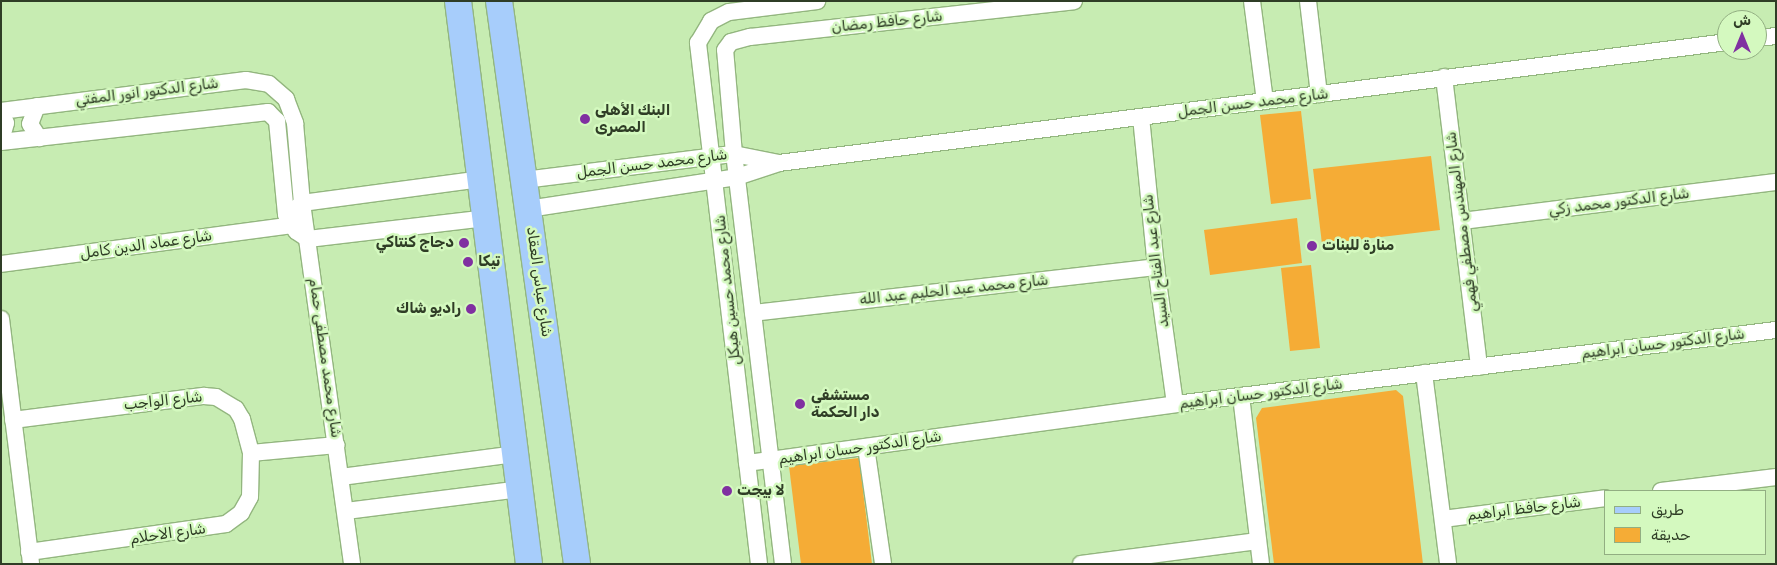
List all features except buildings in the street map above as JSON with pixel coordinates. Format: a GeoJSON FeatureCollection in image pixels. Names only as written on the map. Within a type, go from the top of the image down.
{"type":"FeatureCollection","features":[{"type":"Feature","properties":{"kind":"main road"},"geometry":{"type":"LineString","coordinates":[[458,1],[482,179],[529,564]]}},
{"type":"Feature","properties":{"kind":"main road","name":"شارع عباس العقاد"},"geometry":{"type":"LineString","coordinates":[[499,1],[577,564]]}},
{"type":"Feature","properties":{"kind":"street","name":"شارع حافظ رمضان"},"geometry":{"type":"LineString","coordinates":[[711,20],[729,12],[817,1]]}},
{"type":"Feature","properties":{"kind":"street","name":"شارع حافظ رمضان"},"geometry":{"type":"LineString","coordinates":[[731,42],[757,36],[1074,1]]}},
{"type":"Feature","properties":{"kind":"street"},"geometry":{"type":"LineString","coordinates":[[1252,1],[1265,101]]}},
{"type":"Feature","properties":{"kind":"street"},"geometry":{"type":"LineString","coordinates":[[1308,1],[1319,94]]}},
{"type":"Feature","properties":{"kind":"street"},"geometry":{"type":"LineString","coordinates":[[755,9],[757,36]]}},
{"type":"Feature","properties":{"kind":"street","name":"شارع محمد حسين هيكل"},"geometry":{"type":"LineString","coordinates":[[711,20],[698,43],[716,180],[759,564]]}},
{"type":"Feature","properties":{"kind":"street","name":"شارع محمد حسين هيكل"},"geometry":{"type":"LineString","coordinates":[[731,42],[725,50],[724,60],[783,564]]}},
{"type":"Feature","properties":{"kind":"street","name":"شارع محمد حسن الجمل"},"geometry":{"type":"LineString","coordinates":[[528,208],[737,178],[779,163],[1717,43]]}},
{"type":"Feature","properties":{"kind":"street","name":"شارع المهندس مصطفي فهمي"},"geometry":{"type":"LineString","coordinates":[[1444,77],[1480,367]]}},
{"type":"Feature","properties":{"kind":"street","name":"شارع الدكتور انور المفتي"},"geometry":{"type":"LineString","coordinates":[[1,111],[246,80],[269,84],[286,99],[294,114],[302,203]]}},
{"type":"Feature","properties":{"kind":"street"},"geometry":{"type":"LineString","coordinates":[[1,111],[6,130],[1,142],[39,138],[30,124],[37,106]]}},
{"type":"Feature","properties":{"kind":"street","name":"شارع محمد مصطفى حمام"},"geometry":{"type":"LineString","coordinates":[[39,138],[264,111],[277,121],[285,209],[301,230],[338,445],[352,564]]}},
{"type":"Feature","properties":{"kind":"street","name":"شارع عبد الفتاح السيد"},"geometry":{"type":"LineString","coordinates":[[1141,117],[1156,267],[1175,404]]}},
{"type":"Feature","properties":{"kind":"street","name":"شارع محمد حسن الجمل"},"geometry":{"type":"LineString","coordinates":[[524,180],[734,154],[779,163]]}},
{"type":"Feature","properties":{"kind":"street"},"geometry":{"type":"LineString","coordinates":[[301,230],[294,210],[302,203],[482,179]]}},
{"type":"Feature","properties":{"kind":"street","name":"شارع الدكتور محمد زكي"},"geometry":{"type":"LineString","coordinates":[[1462,221],[1776,182]]}},
{"type":"Feature","properties":{"kind":"street","name":"شارع عماد الدين كامل"},"geometry":{"type":"LineString","coordinates":[[1,264],[301,230],[486,218]]}},
{"type":"Feature","properties":{"kind":"street","name":"شارع محمد عبد الحليم عبد الله"},"geometry":{"type":"LineString","coordinates":[[753,313],[1156,267]]}},
{"type":"Feature","properties":{"kind":"street"},"geometry":{"type":"LineString","coordinates":[[1,319],[30,558]]}},
{"type":"Feature","properties":{"kind":"street","name":"شارع الدكتور حسان ابراهيم"},"geometry":{"type":"LineString","coordinates":[[747,463],[1175,404],[1776,330]]}},
{"type":"Feature","properties":{"kind":"street"},"geometry":{"type":"LineString","coordinates":[[1424,374],[1448,564]]}},
{"type":"Feature","properties":{"kind":"street"},"geometry":{"type":"LineString","coordinates":[[1241,396],[1261,564]]}},
{"type":"Feature","properties":{"kind":"street","name":"شارع الواجب"},"geometry":{"type":"LineString","coordinates":[[12,420],[191,397],[216,397],[236,409],[242,419],[251,453]]}},
{"type":"Feature","properties":{"kind":"street"},"geometry":{"type":"LineString","coordinates":[[251,453],[338,445]]}},
{"type":"Feature","properties":{"kind":"street"},"geometry":{"type":"LineString","coordinates":[[866,447],[883,564]]}},
{"type":"Feature","properties":{"kind":"street","name":"شارع الاحلام"},"geometry":{"type":"LineString","coordinates":[[30,558],[226,524],[241,513],[250,496],[251,453]]}},
{"type":"Feature","properties":{"kind":"street"},"geometry":{"type":"LineString","coordinates":[[341,477],[516,454]]}},
{"type":"Feature","properties":{"kind":"street"},"geometry":{"type":"LineString","coordinates":[[1669,490],[1776,477]]}},
{"type":"Feature","properties":{"kind":"street"},"geometry":{"type":"LineString","coordinates":[[346,512],[520,490]]}},
{"type":"Feature","properties":{"kind":"street","name":"شارع حافظ ابراهيم"},"geometry":{"type":"LineString","coordinates":[[1443,519],[1604,498]]}},
{"type":"Feature","properties":{"kind":"street"},"geometry":{"type":"LineString","coordinates":[[1081,564],[1258,541]]}},
{"type":"Feature","properties":{"kind":"green space"},"geometry":{"type":"Polygon","coordinates":[[[1301,111],[1311,199],[1271,204],[1260,115],[1301,111]]]}},
{"type":"Feature","properties":{"kind":"green space"},"geometry":{"type":"Polygon","coordinates":[[[1431,156],[1440,230],[1322,244],[1313,169],[1431,156]]]}},
{"type":"Feature","properties":{"kind":"green space"},"geometry":{"type":"Polygon","coordinates":[[[1297,218],[1302,263],[1210,275],[1204,230],[1297,218]]]}},
{"type":"Feature","properties":{"kind":"green space"},"geometry":{"type":"Polygon","coordinates":[[[1311,265],[1320,348],[1290,351],[1281,268],[1311,265]]]}},
{"type":"Feature","properties":{"kind":"green space"},"geometry":{"type":"Polygon","coordinates":[[[1396,390],[1403,396],[1423,564],[1274,564],[1256,418],[1262,408],[1396,390]]]}},
{"type":"Feature","properties":{"kind":"green space"},"geometry":{"type":"Polygon","coordinates":[[[859,458],[872,564],[801,564],[789,466],[859,458]]]}},
{"type":"Feature","properties":{"kind":"place","name":"البنك الأهلى المصرى"},"geometry":{"type":"Point","coordinates":[585,119]}},
{"type":"Feature","properties":{"kind":"place","name":"دجاج كنتاكي"},"geometry":{"type":"Point","coordinates":[464,243]}},
{"type":"Feature","properties":{"kind":"place","name":"منارة للبنات"},"geometry":{"type":"Point","coordinates":[1312,246]}},
{"type":"Feature","properties":{"kind":"place","name":"تيكا"},"geometry":{"type":"Point","coordinates":[468,262]}},
{"type":"Feature","properties":{"kind":"place","name":"راديو شاك"},"geometry":{"type":"Point","coordinates":[471,309]}},
{"type":"Feature","properties":{"kind":"place","name":"مستشفي دار الحكمة"},"geometry":{"type":"Point","coordinates":[800,404]}},
{"type":"Feature","properties":{"kind":"place","name":"لا بيجت"},"geometry":{"type":"Point","coordinates":[727,491]}}]}
